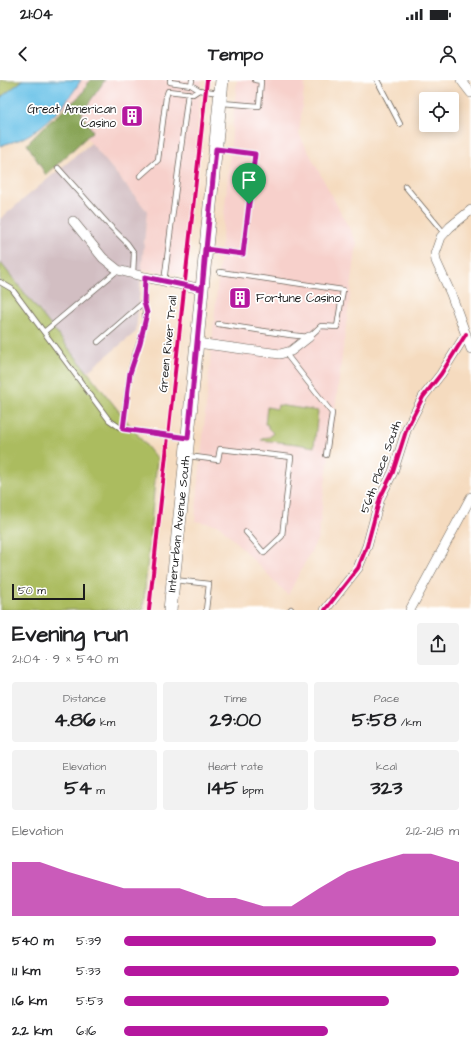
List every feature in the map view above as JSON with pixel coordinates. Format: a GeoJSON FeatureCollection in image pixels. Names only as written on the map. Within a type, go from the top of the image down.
{"type":"FeatureCollection","features":[{"type":"Feature","properties":{"kind":"main road","name":"Interurban Avenue South"},"geometry":{"type":"LineString","coordinates":[[170,610],[221,92]]}},
{"type":"Feature","properties":{"kind":"street"},"geometry":{"type":"LineString","coordinates":[[461,80],[471,93]]}},
{"type":"Feature","properties":{"kind":"street"},"geometry":{"type":"LineString","coordinates":[[471,210],[444,233],[436,246],[435,254],[436,261],[451,294],[471,349]]}},
{"type":"Feature","properties":{"kind":"street"},"geometry":{"type":"LineString","coordinates":[[73,221],[103,258],[118,270],[164,282],[202,289]]}},
{"type":"Feature","properties":{"kind":"street","name":"56th Place South"},"geometry":{"type":"LineString","coordinates":[[325,610],[358,568],[367,546],[380,498],[393,472],[408,428],[423,397],[441,374],[466,334]]}},
{"type":"Feature","properties":{"kind":"street"},"geometry":{"type":"LineString","coordinates":[[197,343],[286,354],[295,349],[309,336]]}},
{"type":"Feature","properties":{"kind":"street"},"geometry":{"type":"LineString","coordinates":[[410,610],[471,497]]}},
{"type":"Feature","properties":{"kind":"lane"},"geometry":{"type":"LineString","coordinates":[[170,80],[170,82],[191,82],[199,90]]}},
{"type":"Feature","properties":{"kind":"lane"},"geometry":{"type":"LineString","coordinates":[[140,176],[158,160],[166,94],[168,91],[193,94],[199,90],[221,92],[259,106],[262,81],[255,80]]}},
{"type":"Feature","properties":{"kind":"lane"},"geometry":{"type":"LineString","coordinates":[[377,80],[400,124]]}},
{"type":"Feature","properties":{"kind":"lane"},"geometry":{"type":"LineString","coordinates":[[164,282],[188,93]]}},
{"type":"Feature","properties":{"kind":"lane"},"geometry":{"type":"LineString","coordinates":[[205,249],[243,254],[255,154],[216,149]]}},
{"type":"Feature","properties":{"kind":"lane"},"geometry":{"type":"LineString","coordinates":[[58,168],[134,252],[133,274]]}},
{"type":"Feature","properties":{"kind":"lane"},"geometry":{"type":"LineString","coordinates":[[405,186],[444,233]]}},
{"type":"Feature","properties":{"kind":"lane"},"geometry":{"type":"LineString","coordinates":[[44,332],[118,270]]}},
{"type":"Feature","properties":{"kind":"lane"},"geometry":{"type":"LineString","coordinates":[[218,324],[290,335],[309,336],[321,326],[337,327],[343,290],[220,272]]}},
{"type":"Feature","properties":{"kind":"lane"},"geometry":{"type":"LineString","coordinates":[[123,429],[130,373],[140,343],[147,313],[144,302],[145,277]]}},
{"type":"Feature","properties":{"kind":"lane"},"geometry":{"type":"LineString","coordinates":[[0,282],[12,289],[109,420],[123,429],[188,438]]}},
{"type":"Feature","properties":{"kind":"lane"},"geometry":{"type":"LineString","coordinates":[[98,342],[144,302]]}},
{"type":"Feature","properties":{"kind":"lane"},"geometry":{"type":"LineString","coordinates":[[286,354],[332,413],[326,455]]}},
{"type":"Feature","properties":{"kind":"lane"},"geometry":{"type":"LineString","coordinates":[[186,456],[218,460],[220,449],[291,457],[282,536],[264,553],[246,532]]}},
{"type":"Feature","properties":{"kind":"lane"},"geometry":{"type":"LineString","coordinates":[[173,580],[209,584],[206,610]]}},
{"type":"Feature","properties":{"kind":"shaded area"},"geometry":{"type":"Polygon","coordinates":[[[81,80],[202,80],[183,275],[142,269],[147,211],[91,143],[63,106],[81,80]]]}},
{"type":"Feature","properties":{"kind":"shaded area"},"geometry":{"type":"Polygon","coordinates":[[[237,80],[305,80],[299,134],[357,243],[318,538],[288,595],[219,525],[195,521],[237,80]]]}},
{"type":"Feature","properties":{"kind":"shaded area"},"geometry":{"type":"Polygon","coordinates":[[[91,143],[147,211],[136,332],[87,372],[0,262],[0,219],[91,143]]]}},
{"type":"Feature","properties":{"kind":"green space"},"geometry":{"type":"Polygon","coordinates":[[[0,80],[23,80],[0,98],[0,80]]]}},
{"type":"Feature","properties":{"kind":"green space"},"geometry":{"type":"Polygon","coordinates":[[[90,80],[105,80],[81,114],[93,131],[46,175],[27,144],[45,126],[82,94],[90,80]]]}},
{"type":"Feature","properties":{"kind":"green space"},"geometry":{"type":"Polygon","coordinates":[[[0,262],[157,459],[143,610],[0,610],[0,262]]]}},
{"type":"Feature","properties":{"kind":"green space"},"geometry":{"type":"Polygon","coordinates":[[[278,405],[318,411],[314,447],[261,440],[263,438],[270,437],[273,433],[268,428],[268,425],[265,424],[267,407],[277,409],[278,405]]]}},
{"type":"Feature","properties":{"kind":"water"},"geometry":{"type":"Polygon","coordinates":[[[23,80],[81,80],[69,98],[55,114],[39,128],[21,139],[0,146],[0,98],[23,80]]]}},
{"type":"Feature","properties":{"kind":"cycle path","name":"Green River Trail"},"geometry":{"type":"LineString","coordinates":[[149,610],[207,80]]}},
{"type":"Feature","properties":{"kind":"cycle path"},"geometry":{"type":"LineString","coordinates":[[325,610],[358,568],[367,546],[380,498],[393,472],[407,428],[423,397],[441,374],[466,334]]}},
{"type":"Feature","properties":{"kind":"place","name":"Great American Casino"},"geometry":{"type":"Point","coordinates":[132,116]}},
{"type":"Feature","properties":{"kind":"place","name":"Fortune Casino"},"geometry":{"type":"Point","coordinates":[240,298]}},
{"type":"Feature","properties":{"kind":"route"},"geometry":{"type":"LineString","coordinates":[[249,204],[243,254],[205,249],[202,289],[145,277],[144,302],[147,313],[140,343],[130,373],[123,429],[188,438],[202,289],[205,249],[216,149],[255,154],[249,204]]}}]}
